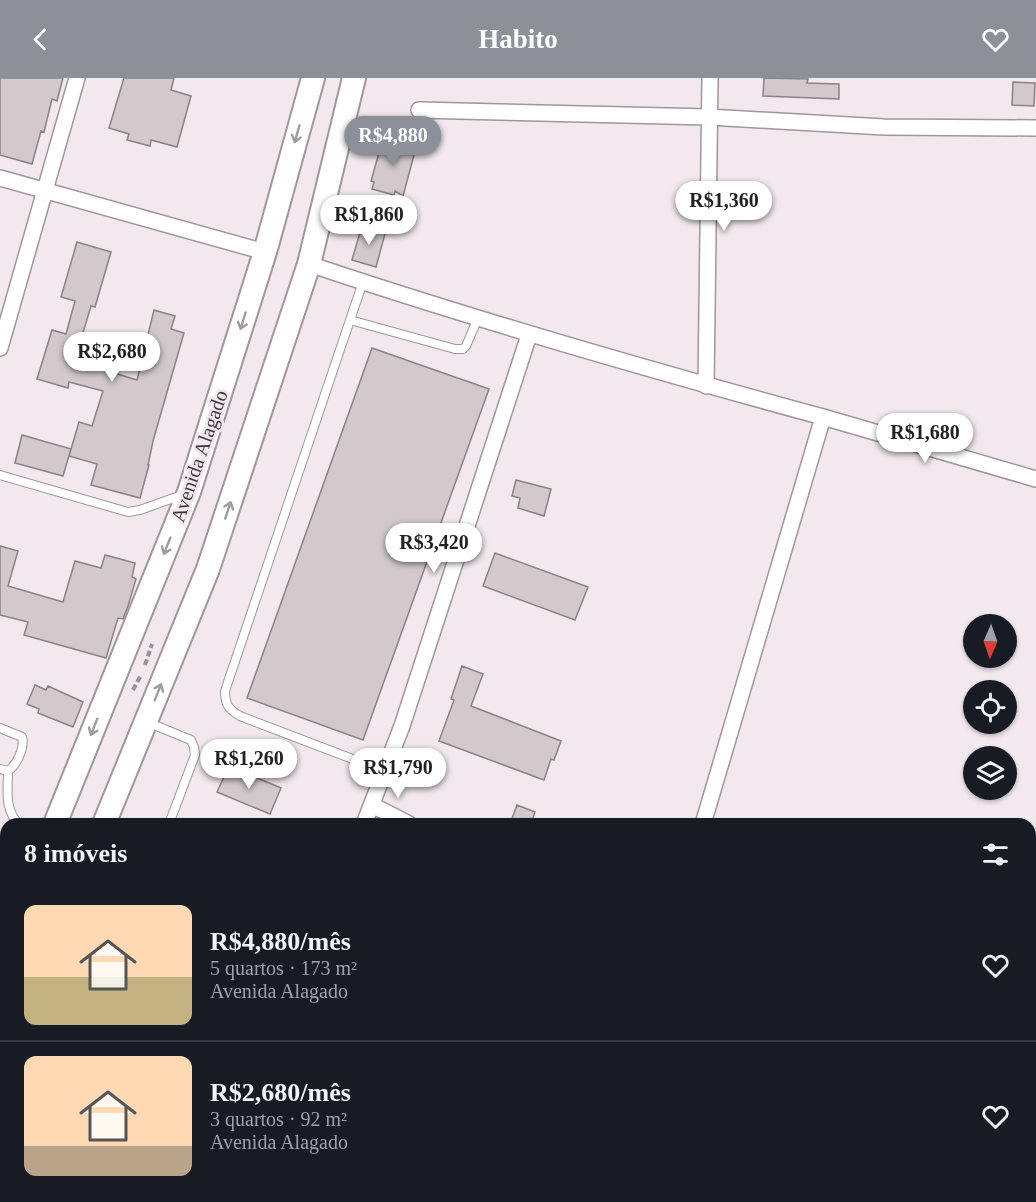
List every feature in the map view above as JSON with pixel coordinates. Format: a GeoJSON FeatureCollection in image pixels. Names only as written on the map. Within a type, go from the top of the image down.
{"type":"FeatureCollection","features":[{"type":"Feature","properties":{"kind":"main road","name":"Avenida Alagado"},"geometry":{"type":"LineString","coordinates":[[57,818],[189,492],[265,252],[313,78]]}},
{"type":"Feature","properties":{"kind":"main road"},"geometry":{"type":"LineString","coordinates":[[106,818],[208,569],[309,264],[354,78]]}},
{"type":"Feature","properties":{"kind":"street"},"geometry":{"type":"LineString","coordinates":[[0,348],[77,78]]}},
{"type":"Feature","properties":{"kind":"street"},"geometry":{"type":"LineString","coordinates":[[706,386],[710,78]]}},
{"type":"Feature","properties":{"kind":"street"},"geometry":{"type":"LineString","coordinates":[[419,110],[709,117],[884,127],[1036,128]]}},
{"type":"Feature","properties":{"kind":"street"},"geometry":{"type":"LineString","coordinates":[[0,178],[265,252]]}},
{"type":"Feature","properties":{"kind":"street"},"geometry":{"type":"LineString","coordinates":[[309,264],[529,335],[1036,479]]}},
{"type":"Feature","properties":{"kind":"street"},"geometry":{"type":"LineString","coordinates":[[367,818],[402,726],[529,335]]}},
{"type":"Feature","properties":{"kind":"street"},"geometry":{"type":"LineString","coordinates":[[705,818],[823,417]]}},
{"type":"Feature","properties":{"kind":"street"},"geometry":{"type":"LineString","coordinates":[[372,805],[398,818]]}},
{"type":"Feature","properties":{"kind":"lane"},"geometry":{"type":"LineString","coordinates":[[363,282],[225,691],[225,703],[232,712],[240,716],[384,771]]}},
{"type":"Feature","properties":{"kind":"lane"},"geometry":{"type":"LineString","coordinates":[[350,320],[462,349],[469,342],[478,318]]}},
{"type":"Feature","properties":{"kind":"lane"},"geometry":{"type":"LineString","coordinates":[[0,475],[128,512],[140,510],[189,492]]}},
{"type":"Feature","properties":{"kind":"lane"},"geometry":{"type":"LineString","coordinates":[[146,722],[190,740],[194,747],[195,755],[171,818]]}},
{"type":"Feature","properties":{"kind":"lane"},"geometry":{"type":"LineString","coordinates":[[0,728],[22,737],[23,740],[12,769],[4,770],[7,803],[10,813],[15,818]]}},
{"type":"Feature","properties":{"kind":"building"},"geometry":{"type":"Polygon","coordinates":[[[0,78],[63,78],[57,101],[52,99],[44,132],[41,131],[32,164],[0,155],[0,78]]]}},
{"type":"Feature","properties":{"kind":"building"},"geometry":{"type":"Polygon","coordinates":[[[124,78],[174,78],[171,90],[191,96],[177,147],[151,140],[150,146],[127,140],[129,134],[109,128],[124,78]]]}},
{"type":"Feature","properties":{"kind":"building"},"geometry":{"type":"Polygon","coordinates":[[[764,78],[808,79],[807,83],[839,84],[839,99],[763,96],[764,78]]]}},
{"type":"Feature","properties":{"kind":"building"},"geometry":{"type":"Polygon","coordinates":[[[1013,82],[1035,83],[1034,106],[1012,105],[1013,82]]]}},
{"type":"Feature","properties":{"kind":"building"},"geometry":{"type":"Polygon","coordinates":[[[402,140],[417,144],[403,196],[395,191],[394,195],[372,189],[374,182],[371,181],[382,142],[398,146],[402,140]]]}},
{"type":"Feature","properties":{"kind":"building"},"geometry":{"type":"Polygon","coordinates":[[[368,224],[386,230],[376,267],[352,260],[361,229],[367,231],[368,224]]]}},
{"type":"Feature","properties":{"kind":"building"},"geometry":{"type":"Polygon","coordinates":[[[77,242],[111,252],[95,307],[91,306],[79,346],[89,349],[85,364],[137,380],[154,310],[175,316],[171,329],[184,333],[153,441],[140,498],[91,485],[97,464],[69,456],[79,422],[92,426],[103,391],[69,382],[68,388],[37,379],[52,330],[66,334],[75,301],[61,297],[77,242]]]}},
{"type":"Feature","properties":{"kind":"building"},"geometry":{"type":"Polygon","coordinates":[[[372,348],[489,389],[363,740],[247,698],[372,348]]]}},
{"type":"Feature","properties":{"kind":"building"},"geometry":{"type":"Polygon","coordinates":[[[22,435],[71,449],[63,476],[15,463],[22,435]]]}},
{"type":"Feature","properties":{"kind":"building"},"geometry":{"type":"Polygon","coordinates":[[[516,480],[551,489],[544,516],[518,508],[520,498],[512,496],[516,480]]]}},
{"type":"Feature","properties":{"kind":"building"},"geometry":{"type":"Polygon","coordinates":[[[0,546],[18,551],[8,586],[63,602],[75,561],[101,568],[105,555],[135,563],[132,577],[136,579],[128,606],[123,619],[118,618],[106,658],[24,635],[28,622],[0,615],[0,546]]]}},
{"type":"Feature","properties":{"kind":"building"},"geometry":{"type":"Polygon","coordinates":[[[495,553],[588,587],[575,620],[483,586],[495,553]]]}},
{"type":"Feature","properties":{"kind":"building"},"geometry":{"type":"Polygon","coordinates":[[[462,666],[483,674],[471,706],[561,741],[554,760],[551,759],[544,780],[439,741],[454,700],[451,699],[462,666]]]}},
{"type":"Feature","properties":{"kind":"building"},"geometry":{"type":"Polygon","coordinates":[[[35,685],[46,690],[48,686],[83,702],[73,727],[38,713],[39,709],[27,704],[35,685]]]}},
{"type":"Feature","properties":{"kind":"building"},"geometry":{"type":"Polygon","coordinates":[[[229,766],[281,788],[270,814],[217,792],[229,766]]]}},
{"type":"Feature","properties":{"kind":"building"},"geometry":{"type":"Polygon","coordinates":[[[517,805],[535,812],[533,818],[512,818],[517,805]]]}}]}
